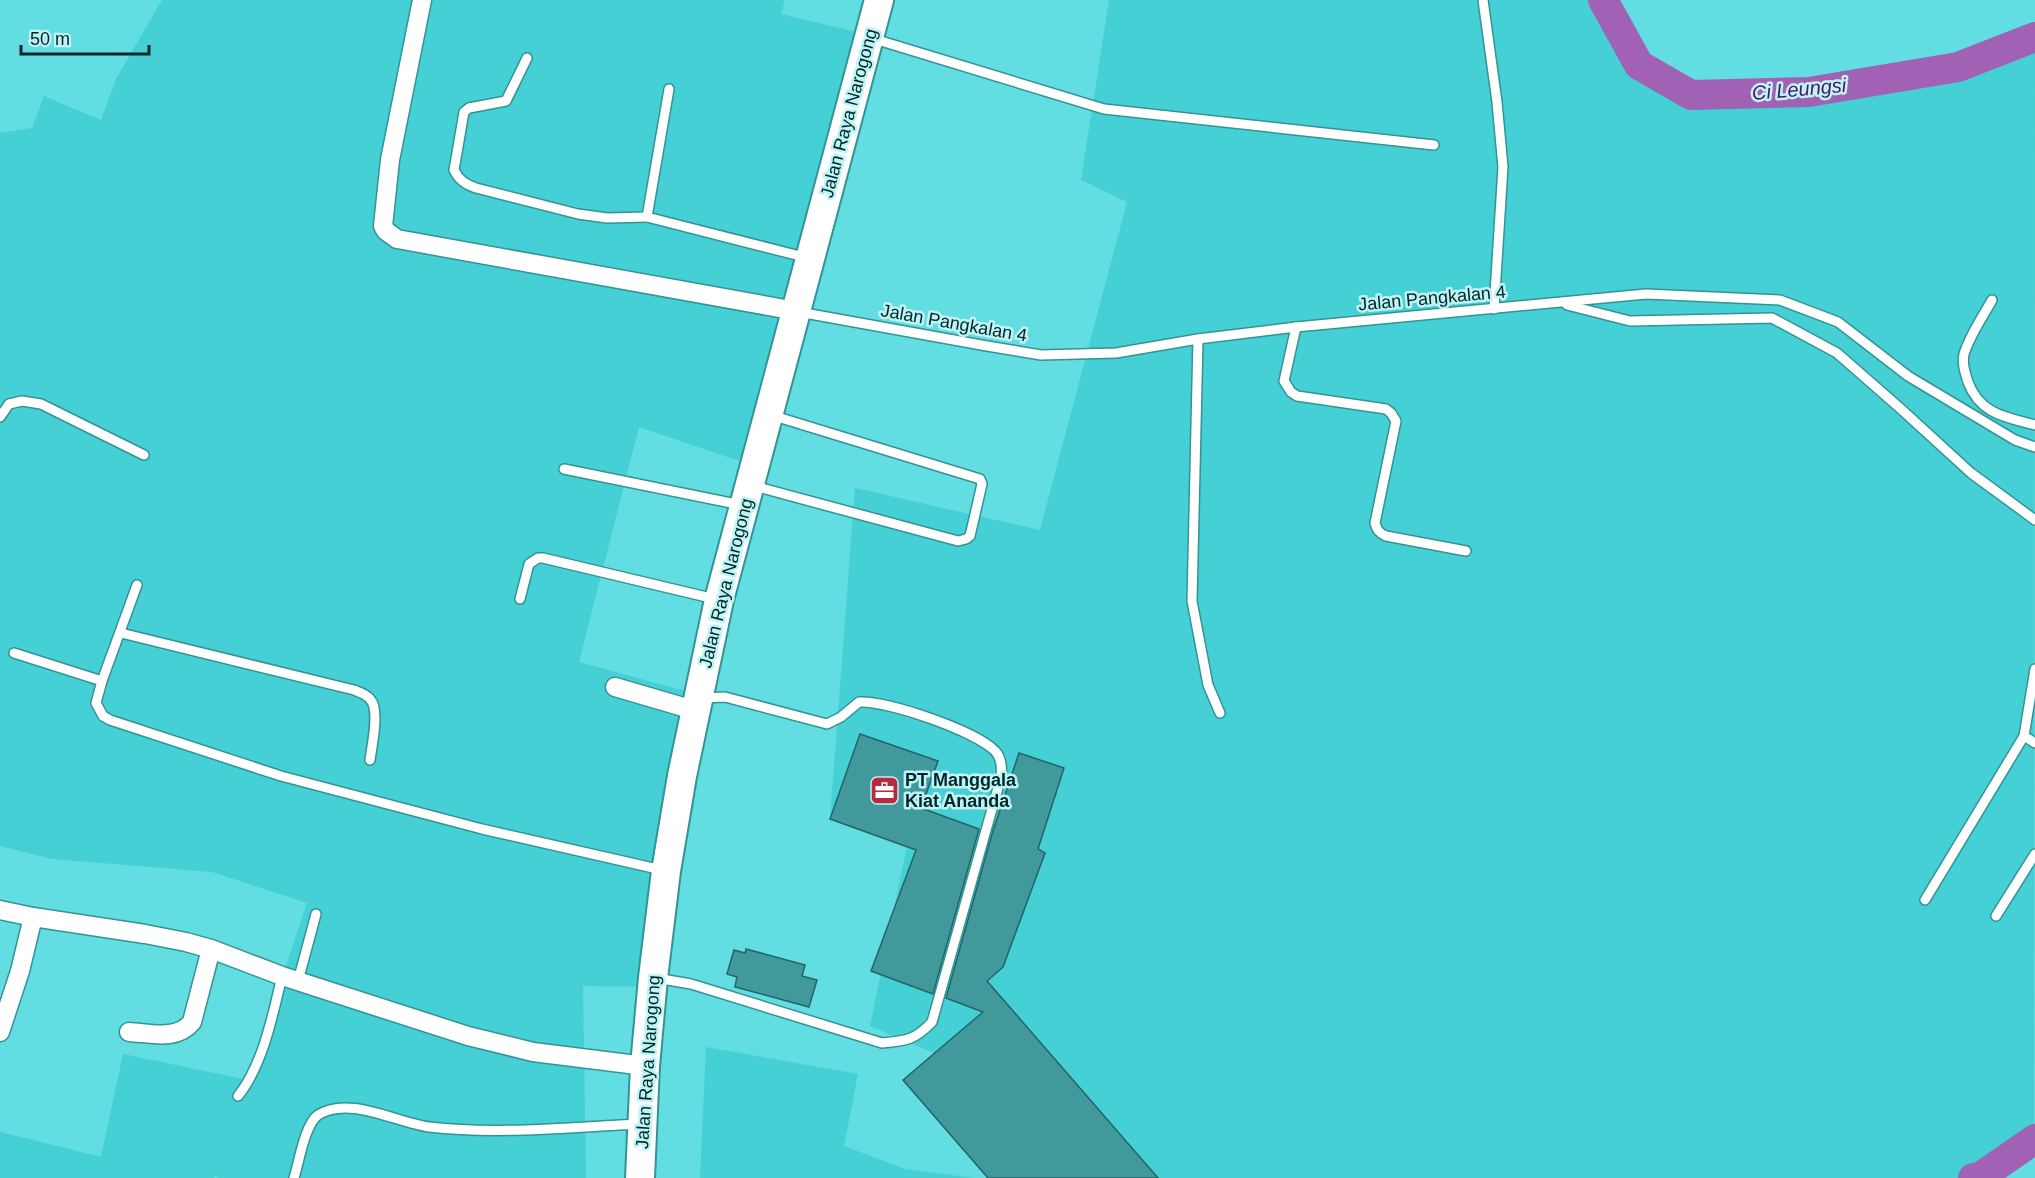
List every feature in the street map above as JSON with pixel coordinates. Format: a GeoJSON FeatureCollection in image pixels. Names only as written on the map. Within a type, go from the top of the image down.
{"type":"FeatureCollection","features":[{"type":"Feature","properties":{"kind":"main road","name":"Jalan Raya Narogong"},"geometry":{"type":"LineString","coordinates":[[640,1178],[645,1066],[653,978],[666,871],[682,776],[719,600],[879,0]]}},
{"type":"Feature","properties":{"kind":"street"},"geometry":{"type":"LineString","coordinates":[[422,0],[390,160],[383,226],[391,236],[397,239],[796,311]]}},
{"type":"Feature","properties":{"kind":"street"},"geometry":{"type":"LineString","coordinates":[[615,687],[698,704]]}},
{"type":"Feature","properties":{"kind":"street"},"geometry":{"type":"LineString","coordinates":[[0,910],[155,935],[211,949],[290,978],[468,1036],[533,1053],[645,1066]]}},
{"type":"Feature","properties":{"kind":"street"},"geometry":{"type":"LineString","coordinates":[[0,1032],[20,971],[33,917]]}},
{"type":"Feature","properties":{"kind":"street"},"geometry":{"type":"LineString","coordinates":[[129,1032],[170,1035],[186,1029],[192,1022],[211,949]]}},
{"type":"Feature","properties":{"kind":"lane"},"geometry":{"type":"LineString","coordinates":[[1484,0],[1503,167],[1494,309]]}},
{"type":"Feature","properties":{"kind":"lane"},"geometry":{"type":"LineString","coordinates":[[869,38],[1104,109],[1434,146]]}},
{"type":"Feature","properties":{"kind":"lane"},"geometry":{"type":"LineString","coordinates":[[527,58],[506,101],[469,108],[464,112],[453,170],[463,183],[578,214],[608,218],[648,217],[810,258]]}},
{"type":"Feature","properties":{"kind":"lane"},"geometry":{"type":"LineString","coordinates":[[648,217],[669,89]]}},
{"type":"Feature","properties":{"kind":"lane","name":"Jalan Pangkalan 4"},"geometry":{"type":"LineString","coordinates":[[796,311],[1041,355],[1116,353],[1198,339],[1296,327],[1646,294],[1780,300],[1839,322],[1908,376],[2014,440],[2034,446]]}},
{"type":"Feature","properties":{"kind":"lane"},"geometry":{"type":"LineString","coordinates":[[1992,300],[1971,338],[1964,357],[1963,368],[1979,403],[1999,415],[2035,425]]}},
{"type":"Feature","properties":{"kind":"lane"},"geometry":{"type":"LineString","coordinates":[[1559,303],[1630,321],[1772,318],[1837,353],[1971,473],[2035,520]]}},
{"type":"Feature","properties":{"kind":"lane"},"geometry":{"type":"LineString","coordinates":[[1296,327],[1284,381],[1291,392],[1298,396],[1386,410],[1396,421],[1374,523],[1376,529],[1386,536],[1466,551]]}},
{"type":"Feature","properties":{"kind":"lane"},"geometry":{"type":"LineString","coordinates":[[1198,339],[1192,601],[1208,685],[1220,713]]}},
{"type":"Feature","properties":{"kind":"lane"},"geometry":{"type":"LineString","coordinates":[[0,417],[9,404],[22,401],[40,404],[144,455]]}},
{"type":"Feature","properties":{"kind":"lane"},"geometry":{"type":"LineString","coordinates":[[564,469],[747,495],[958,541],[970,536],[982,484],[980,479],[769,414]]}},
{"type":"Feature","properties":{"kind":"lane"},"geometry":{"type":"LineString","coordinates":[[520,599],[529,564],[538,558],[543,558],[719,600]]}},
{"type":"Feature","properties":{"kind":"lane"},"geometry":{"type":"LineString","coordinates":[[137,585],[96,703],[99,710],[110,720],[281,776],[482,829],[666,871]]}},
{"type":"Feature","properties":{"kind":"lane"},"geometry":{"type":"LineString","coordinates":[[121,633],[364,694],[369,697],[375,710],[370,760]]}},
{"type":"Feature","properties":{"kind":"lane"},"geometry":{"type":"LineString","coordinates":[[14,653],[102,681]]}},
{"type":"Feature","properties":{"kind":"lane"},"geometry":{"type":"LineString","coordinates":[[1925,900],[2024,736],[2035,669]]}},
{"type":"Feature","properties":{"kind":"lane"},"geometry":{"type":"LineString","coordinates":[[653,978],[691,984],[882,1043],[906,1041],[920,1035],[932,1022],[1001,777],[1002,764],[997,753],[986,743],[896,707],[859,702],[841,717],[827,723],[725,697],[698,704]]}},
{"type":"Feature","properties":{"kind":"lane"},"geometry":{"type":"LineString","coordinates":[[2024,736],[2035,743]]}},
{"type":"Feature","properties":{"kind":"lane"},"geometry":{"type":"LineString","coordinates":[[1996,916],[2035,854]]}},
{"type":"Feature","properties":{"kind":"lane"},"geometry":{"type":"LineString","coordinates":[[238,1096],[249,1082],[271,1019],[316,914]]}},
{"type":"Feature","properties":{"kind":"lane"},"geometry":{"type":"LineString","coordinates":[[294,1178],[311,1122],[320,1114],[329,1111],[362,1110],[428,1127],[497,1131],[642,1124]]}},
{"type":"Feature","properties":{"kind":"shaded area"},"geometry":{"type":"Polygon","coordinates":[[[162,0],[785,0],[781,14],[869,35],[763,469],[639,427],[579,662],[703,696],[664,987],[583,986],[586,1178],[220,1178],[215,1176],[214,1178],[0,1178],[0,1132],[101,1157],[123,1054],[248,1080],[307,903],[212,872],[52,859],[0,846],[0,133],[32,128],[44,96],[101,120],[116,79],[162,0]]]}},
{"type":"Feature","properties":{"kind":"shaded area"},"geometry":{"type":"Polygon","coordinates":[[[1109,0],[1603,0],[1639,65],[1691,95],[1809,92],[1958,67],[2035,37],[2034,1140],[1980,1177],[1973,1178],[990,1178],[979,1072],[870,1026],[907,846],[830,819],[855,488],[1040,530],[1127,202],[1081,180],[1109,0]]]}},
{"type":"Feature","properties":{"kind":"shaded area"},"geometry":{"type":"Polygon","coordinates":[[[706,1047],[858,1074],[844,1146],[905,1169],[974,1178],[700,1178],[706,1047]]]}},
{"type":"Feature","properties":{"kind":"building"},"geometry":{"type":"Polygon","coordinates":[[[860,734],[938,761],[921,808],[979,829],[933,994],[871,971],[916,850],[830,819],[860,734]]]}},
{"type":"Feature","properties":{"kind":"building"},"geometry":{"type":"Polygon","coordinates":[[[1019,753],[1064,768],[1038,849],[1045,853],[1003,967],[987,981],[1158,1178],[988,1178],[903,1080],[983,1012],[946,998],[992,834],[1019,753]]]}},
{"type":"Feature","properties":{"kind":"building"},"geometry":{"type":"Polygon","coordinates":[[[746,949],[805,965],[802,976],[817,980],[809,1007],[735,987],[737,977],[727,974],[734,950],[745,953],[746,949]]]}},
{"type":"Feature","properties":{"kind":"waterway","name":"Ci Leungsi"},"geometry":{"type":"LineString","coordinates":[[1603,0],[1639,65],[1691,95],[1809,92],[1958,67],[2035,37]]}},
{"type":"Feature","properties":{"kind":"waterway","name":"Ci Leungsi"},"geometry":{"type":"LineString","coordinates":[[1973,1178],[1980,1177],[2035,1139]]}},
{"type":"Feature","properties":{"kind":"place","name":"PT Manggala Kiat Ananda"},"geometry":{"type":"Point","coordinates":[884,790]}}]}
